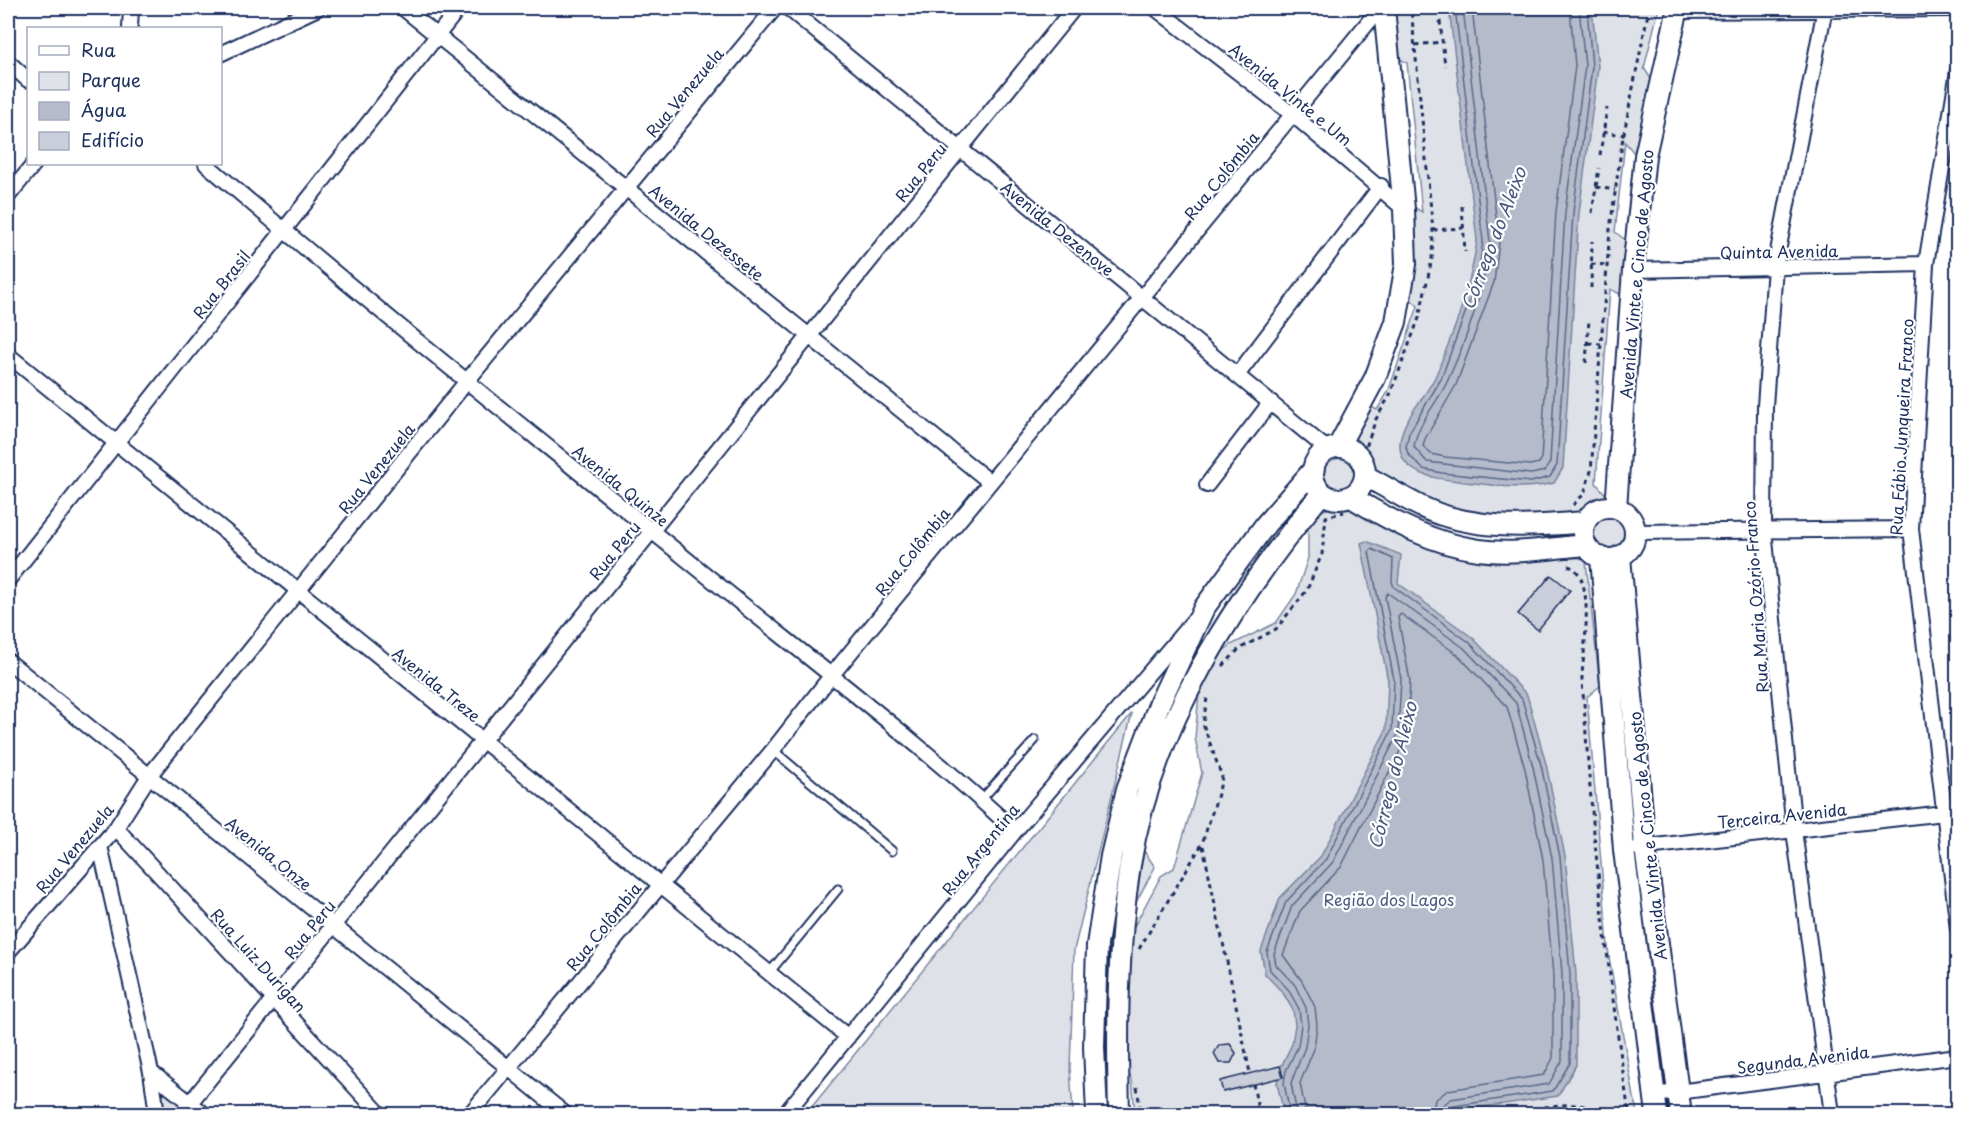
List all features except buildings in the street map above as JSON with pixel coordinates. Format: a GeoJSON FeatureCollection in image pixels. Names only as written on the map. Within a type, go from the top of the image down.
{"type":"FeatureCollection","features":[{"type":"Feature","properties":{"kind":"street"},"geometry":{"type":"LineString","coordinates":[[130,27],[131,8]]}},
{"type":"Feature","properties":{"kind":"street"},"geometry":{"type":"LineString","coordinates":[[222,53],[318,8]]}},
{"type":"Feature","properties":{"kind":"street","name":"Avenida Dezessete"},"geometry":{"type":"LineString","coordinates":[[403,8],[990,482]]}},
{"type":"Feature","properties":{"kind":"street","name":"Rua Brasil"},"geometry":{"type":"LineString","coordinates":[[8,580],[459,8]]}},
{"type":"Feature","properties":{"kind":"street","name":"Rua Venezuela"},"geometry":{"type":"LineString","coordinates":[[8,952],[116,828],[148,776],[467,381],[776,8]]}},
{"type":"Feature","properties":{"kind":"street","name":"Avenida Dezenove"},"geometry":{"type":"LineString","coordinates":[[788,8],[1270,402],[1333,448]]}},
{"type":"Feature","properties":{"kind":"street","name":"Rua Peru"},"geometry":{"type":"LineString","coordinates":[[181,1114],[1074,8]]}},
{"type":"Feature","properties":{"kind":"street","name":"Avenida Vinte e Um"},"geometry":{"type":"LineString","coordinates":[[1155,8],[1292,114],[1381,186],[1404,209]]}},
{"type":"Feature","properties":{"kind":"street"},"geometry":{"type":"LineString","coordinates":[[1097,1114],[1094,1047],[1097,945],[1111,856],[1131,779],[1160,702],[1204,608],[1266,524],[1314,469],[1319,457],[1333,448],[1375,378],[1396,322],[1406,264],[1404,209],[1382,8]]}},
{"type":"Feature","properties":{"kind":"street","name":"Rua Colômbia"},"geometry":{"type":"LineString","coordinates":[[470,1114],[773,750],[831,676],[1292,114],[1382,8]]}},
{"type":"Feature","properties":{"kind":"street"},"geometry":{"type":"LineString","coordinates":[[1678,9],[1958,9]]}},
{"type":"Feature","properties":{"kind":"street","name":"Avenida Vinte e Cinco de Agosto"},"geometry":{"type":"LineString","coordinates":[[1616,508],[1633,270],[1645,156],[1678,9]]}},
{"type":"Feature","properties":{"kind":"street","name":"Rua Maria Ozório Franco"},"geometry":{"type":"LineString","coordinates":[[1825,9],[1776,267],[1765,406],[1764,530],[1794,830],[1832,1114]]}},
{"type":"Feature","properties":{"kind":"street"},"geometry":{"type":"LineString","coordinates":[[8,62],[27,79]]}},
{"type":"Feature","properties":{"kind":"street","name":"Rua Fábio Junqueira Franco"},"geometry":{"type":"LineString","coordinates":[[1958,71],[1926,264],[1911,529],[1958,929]]}},
{"type":"Feature","properties":{"kind":"street"},"geometry":{"type":"LineString","coordinates":[[8,196],[33,165]]}},
{"type":"Feature","properties":{"kind":"street","name":"Avenida Quinze"},"geometry":{"type":"LineString","coordinates":[[207,165],[467,381],[831,676],[981,800],[1015,831]]}},
{"type":"Feature","properties":{"kind":"street"},"geometry":{"type":"LineString","coordinates":[[1238,374],[1381,186]]}},
{"type":"Feature","properties":{"kind":"street","name":"Quinta Avenida"},"geometry":{"type":"LineString","coordinates":[[1633,270],[1926,264]]}},
{"type":"Feature","properties":{"kind":"street","name":"Avenida Treze"},"geometry":{"type":"LineString","coordinates":[[8,355],[297,592],[848,1037]]}},
{"type":"Feature","properties":{"kind":"street"},"geometry":{"type":"LineString","coordinates":[[1207,485],[1270,402]]}},
{"type":"Feature","properties":{"kind":"street"},"geometry":{"type":"LineString","coordinates":[[1333,448],[1355,452],[1372,471],[1424,508],[1475,524],[1529,526],[1585,522]]}},
{"type":"Feature","properties":{"kind":"street"},"geometry":{"type":"LineString","coordinates":[[1314,469],[1315,482],[1322,493],[1336,500],[1390,520],[1434,540],[1479,550],[1593,551],[1611,559],[1628,550],[1635,531],[1632,521],[1625,513],[1616,508],[1604,507],[1592,512],[1585,522],[1583,534],[1593,551]]}},
{"type":"Feature","properties":{"kind":"street"},"geometry":{"type":"LineString","coordinates":[[1350,504],[1372,471]]}},
{"type":"Feature","properties":{"kind":"street"},"geometry":{"type":"LineString","coordinates":[[1119,1114],[1120,948],[1130,864],[1149,790],[1180,707],[1215,640],[1289,535],[1322,493]]}},
{"type":"Feature","properties":{"kind":"street"},"geometry":{"type":"LineString","coordinates":[[1635,531],[1911,529]]}},
{"type":"Feature","properties":{"kind":"street","name":"Avenida Vinte e Cinco de Agosto"},"geometry":{"type":"LineString","coordinates":[[1593,551],[1624,850],[1655,1105]]}},
{"type":"Feature","properties":{"kind":"street","name":"Avenida Vinte e Cinco de Agosto"},"geometry":{"type":"LineString","coordinates":[[1620,556],[1645,847],[1681,1114]]}},
{"type":"Feature","properties":{"kind":"street","name":"Rua Argentina"},"geometry":{"type":"LineString","coordinates":[[786,1114],[1015,831],[1204,608]]}},
{"type":"Feature","properties":{"kind":"street","name":"Avenida Onze"},"geometry":{"type":"LineString","coordinates":[[8,661],[565,1114]]}},
{"type":"Feature","properties":{"kind":"street","name":"Terceira Avenida"},"geometry":{"type":"LineString","coordinates":[[1624,850],[1944,813]]}},
{"type":"Feature","properties":{"kind":"street","name":"Rua Luiz Durigan"},"geometry":{"type":"LineString","coordinates":[[116,828],[380,1114]]}},
{"type":"Feature","properties":{"kind":"street"},"geometry":{"type":"LineString","coordinates":[[100,846],[151,1072],[157,1114]]}},
{"type":"Feature","properties":{"kind":"street","name":"Segunda Avenida"},"geometry":{"type":"LineString","coordinates":[[1655,1105],[1678,1092],[1958,1056]]}},
{"type":"Feature","properties":{"kind":"street"},"geometry":{"type":"LineString","coordinates":[[151,1072],[204,1114]]}},
{"type":"Feature","properties":{"kind":"lane"},"geometry":{"type":"LineString","coordinates":[[981,800],[1035,740]]}},
{"type":"Feature","properties":{"kind":"lane"},"geometry":{"type":"LineString","coordinates":[[773,750],[892,851]]}},
{"type":"Feature","properties":{"kind":"lane"},"geometry":{"type":"LineString","coordinates":[[769,973],[838,889]]}},
{"type":"Feature","properties":{"kind":"path"},"geometry":{"type":"LineString","coordinates":[[1372,471],[1366,447],[1376,418],[1390,395],[1419,318],[1432,259],[1433,230],[1411,8]]}},
{"type":"Feature","properties":{"kind":"path"},"geometry":{"type":"LineString","coordinates":[[1568,507],[1575,504],[1584,494],[1591,471],[1615,190],[1623,135],[1649,8]]}},
{"type":"Feature","properties":{"kind":"path"},"geometry":{"type":"LineString","coordinates":[[1440,21],[1445,66]]}},
{"type":"Feature","properties":{"kind":"path"},"geometry":{"type":"LineString","coordinates":[[1415,45],[1442,42]]}},
{"type":"Feature","properties":{"kind":"path"},"geometry":{"type":"LineString","coordinates":[[1600,155],[1607,108]]}},
{"type":"Feature","properties":{"kind":"path"},"geometry":{"type":"LineString","coordinates":[[1604,132],[1623,135]]}},
{"type":"Feature","properties":{"kind":"path"},"geometry":{"type":"LineString","coordinates":[[1592,213],[1599,168]]}},
{"type":"Feature","properties":{"kind":"path"},"geometry":{"type":"LineString","coordinates":[[1596,187],[1615,190]]}},
{"type":"Feature","properties":{"kind":"path"},"geometry":{"type":"LineString","coordinates":[[1462,206],[1465,252]]}},
{"type":"Feature","properties":{"kind":"path"},"geometry":{"type":"LineString","coordinates":[[1433,230],[1463,228]]}},
{"type":"Feature","properties":{"kind":"path"},"geometry":{"type":"LineString","coordinates":[[1591,288],[1592,242]]}},
{"type":"Feature","properties":{"kind":"path"},"geometry":{"type":"LineString","coordinates":[[1592,264],[1607,265]]}},
{"type":"Feature","properties":{"kind":"path"},"geometry":{"type":"LineString","coordinates":[[1586,363],[1588,319]]}},
{"type":"Feature","properties":{"kind":"path"},"geometry":{"type":"LineString","coordinates":[[1587,343],[1601,344]]}},
{"type":"Feature","properties":{"kind":"path"},"geometry":{"type":"LineString","coordinates":[[1219,670],[1239,649],[1276,629],[1293,609],[1307,590],[1320,564],[1326,517],[1350,504]]}},
{"type":"Feature","properties":{"kind":"path"},"geometry":{"type":"LineString","coordinates":[[1566,565],[1573,567],[1583,582],[1587,620],[1582,676],[1586,742],[1605,953],[1629,1114]]}},
{"type":"Feature","properties":{"kind":"path"},"geometry":{"type":"LineString","coordinates":[[1136,954],[1202,844],[1222,777],[1203,724],[1209,692]]}},
{"type":"Feature","properties":{"kind":"path"},"geometry":{"type":"LineString","coordinates":[[1202,844],[1250,1073]]}},
{"type":"Feature","properties":{"kind":"path"},"geometry":{"type":"LineString","coordinates":[[1136,1079],[1141,1114]]}},
{"type":"Feature","properties":{"kind":"path"},"geometry":{"type":"LineString","coordinates":[[1253,1084],[1259,1114]]}},
{"type":"Feature","properties":{"kind":"path"},"geometry":{"type":"LineString","coordinates":[[1509,1114],[1573,1104],[1586,1106],[1604,1114]]}},
{"type":"Feature","properties":{"kind":"green space"},"geometry":{"type":"Polygon","coordinates":[[[1389,8],[1659,8],[1644,68],[1653,82],[1634,153],[1625,142],[1615,232],[1627,241],[1624,296],[1610,289],[1596,483],[1607,496],[1606,501],[1580,511],[1552,515],[1506,516],[1462,509],[1419,495],[1379,474],[1369,467],[1347,439],[1366,404],[1377,410],[1388,392],[1418,306],[1406,295],[1409,204],[1422,212],[1407,63],[1395,56],[1389,8]]]}},
{"type":"Feature","properties":{"kind":"green space"},"geometry":{"type":"Polygon","coordinates":[[[1339,454],[1352,460],[1358,473],[1352,486],[1339,492],[1326,486],[1320,473],[1326,460],[1339,454]]]}},
{"type":"Feature","properties":{"kind":"green space","name":"Região dos Lagos"},"geometry":{"type":"Polygon","coordinates":[[[1335,506],[1352,509],[1384,526],[1496,557],[1581,558],[1586,562],[1600,686],[1587,697],[1609,957],[1637,1114],[1135,1114],[1132,1080],[1124,1064],[1130,934],[1161,876],[1174,868],[1202,773],[1195,738],[1200,682],[1216,656],[1231,645],[1276,623],[1296,594],[1308,558],[1308,526],[1318,512],[1335,506]]]}},
{"type":"Feature","properties":{"kind":"green space"},"geometry":{"type":"Polygon","coordinates":[[[1609,516],[1622,521],[1627,534],[1622,547],[1609,552],[1596,547],[1591,534],[1596,521],[1609,516]]]}},
{"type":"Feature","properties":{"kind":"green space"},"geometry":{"type":"Polygon","coordinates":[[[1132,713],[1074,950],[1070,1068],[1073,1114],[806,1114],[1132,713]]]}},
{"type":"Feature","properties":{"kind":"green space"},"geometry":{"type":"Polygon","coordinates":[[[1144,851],[1155,867],[1134,906],[1144,851]]]}},
{"type":"Feature","properties":{"kind":"green space"},"geometry":{"type":"Polygon","coordinates":[[[160,1087],[181,1105],[172,1114],[163,1114],[160,1087]]]}},
{"type":"Feature","properties":{"kind":"water","name":"Córrego do Aleixo"},"geometry":{"type":"Polygon","coordinates":[[[1449,8],[1592,8],[1598,67],[1579,213],[1563,468],[1554,483],[1530,487],[1506,486],[1431,477],[1414,470],[1407,464],[1400,448],[1403,429],[1432,384],[1449,342],[1466,292],[1477,240],[1449,8]]]}},
{"type":"Feature","properties":{"kind":"water","name":"Córrego do Aleixo"},"geometry":{"type":"Polygon","coordinates":[[[1366,541],[1401,555],[1398,583],[1473,638],[1527,695],[1546,764],[1565,856],[1576,974],[1576,1065],[1558,1096],[1435,1114],[1284,1114],[1277,1083],[1280,1069],[1292,1044],[1295,1025],[1293,1010],[1283,993],[1265,974],[1261,951],[1280,898],[1321,856],[1386,730],[1388,681],[1361,543],[1366,541]]]}}]}
